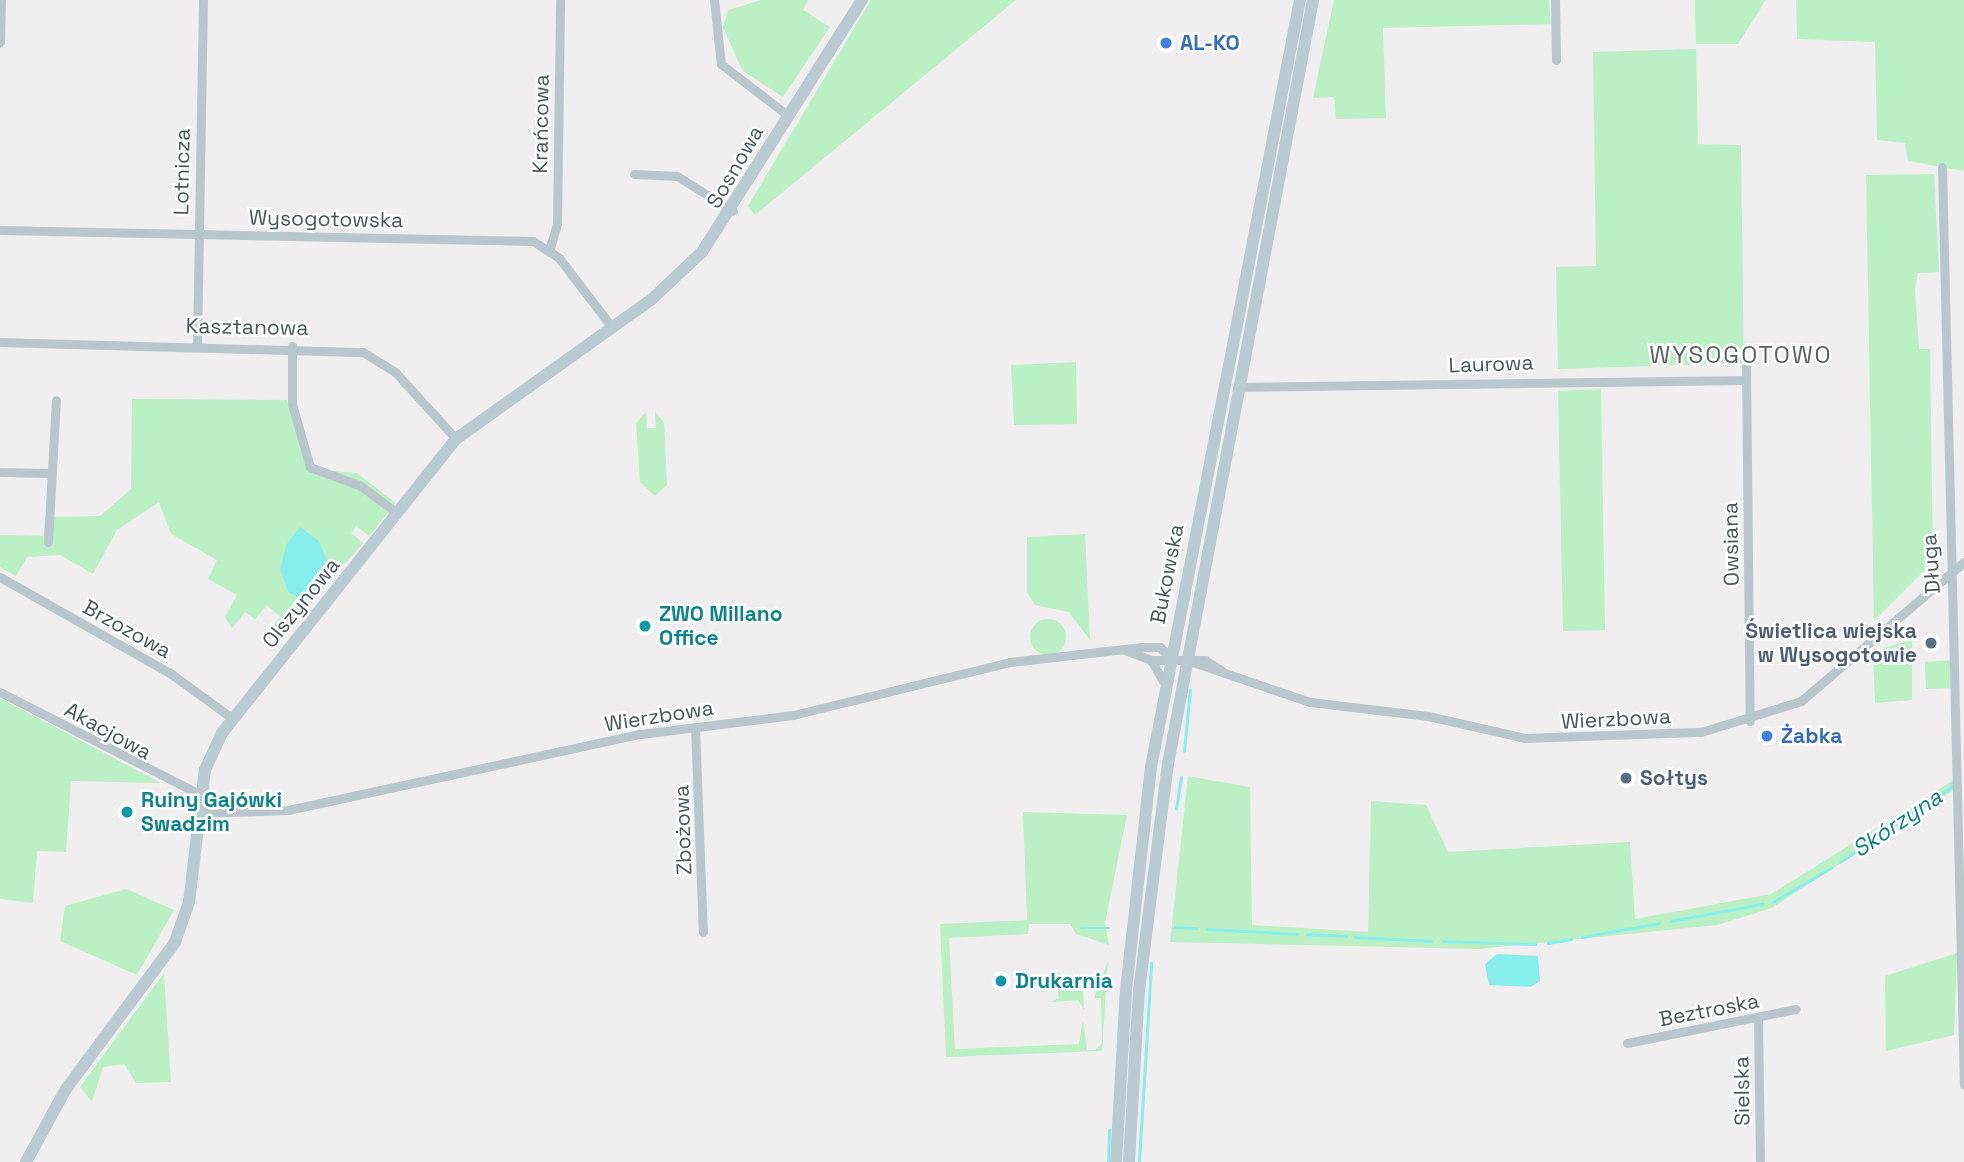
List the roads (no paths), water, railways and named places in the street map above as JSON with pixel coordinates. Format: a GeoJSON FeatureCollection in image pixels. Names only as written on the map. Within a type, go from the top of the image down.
{"type":"FeatureCollection","features":[{"type":"Feature","properties":{"kind":"main road","name":"Sosnowa"},"geometry":{"type":"LineString","coordinates":[[611,327],[664,290],[733,211],[786,114],[862,0]]}},
{"type":"Feature","properties":{"kind":"main road","name":"Bukowska"},"geometry":{"type":"LineString","coordinates":[[1116,1162],[1131,936],[1165,684],[1300,0]]}},
{"type":"Feature","properties":{"kind":"main road","name":"Bukowska"},"geometry":{"type":"LineString","coordinates":[[1129,1162],[1142,966],[1187,660],[1313,0]]}},
{"type":"Feature","properties":{"kind":"main road","name":"Olszynowa"},"geometry":{"type":"LineString","coordinates":[[26,1162],[66,1089],[146,982],[184,918],[209,757],[233,719],[456,439],[611,327]]}},
{"type":"Feature","properties":{"kind":"street"},"geometry":{"type":"LineString","coordinates":[[0,42],[1,0]]}},
{"type":"Feature","properties":{"kind":"street","name":"Lotnicza"},"geometry":{"type":"LineString","coordinates":[[197,344],[203,0]]}},
{"type":"Feature","properties":{"kind":"street","name":"Krańcowa"},"geometry":{"type":"LineString","coordinates":[[550,248],[557,223],[560,0]]}},
{"type":"Feature","properties":{"kind":"street"},"geometry":{"type":"LineString","coordinates":[[714,0],[721,64],[786,114]]}},
{"type":"Feature","properties":{"kind":"street"},"geometry":{"type":"LineString","coordinates":[[1555,0],[1556,60]]}},
{"type":"Feature","properties":{"kind":"street","name":"Długa"},"geometry":{"type":"LineString","coordinates":[[1942,167],[1964,1085]]}},
{"type":"Feature","properties":{"kind":"street"},"geometry":{"type":"LineString","coordinates":[[634,174],[677,176],[733,211]]}},
{"type":"Feature","properties":{"kind":"street","name":"Wysogotowska"},"geometry":{"type":"LineString","coordinates":[[0,230],[515,240],[550,248]]}},
{"type":"Feature","properties":{"kind":"street"},"geometry":{"type":"LineString","coordinates":[[550,248],[611,327]]}},
{"type":"Feature","properties":{"kind":"street","name":"Kasztanowa"},"geometry":{"type":"LineString","coordinates":[[0,342],[292,346],[363,352],[397,373],[456,439]]}},
{"type":"Feature","properties":{"kind":"street"},"geometry":{"type":"LineString","coordinates":[[292,346],[292,404],[310,467],[361,486],[397,513]]}},
{"type":"Feature","properties":{"kind":"street","name":"Owsiana"},"geometry":{"type":"LineString","coordinates":[[1746,367],[1750,721]]}},
{"type":"Feature","properties":{"kind":"street","name":"Laurowa"},"geometry":{"type":"LineString","coordinates":[[1237,387],[1716,376],[1746,380]]}},
{"type":"Feature","properties":{"kind":"street"},"geometry":{"type":"LineString","coordinates":[[48,542],[56,400]]}},
{"type":"Feature","properties":{"kind":"street"},"geometry":{"type":"LineString","coordinates":[[0,472],[51,473]]}},
{"type":"Feature","properties":{"kind":"street","name":"Wierzbowa"},"geometry":{"type":"LineString","coordinates":[[1124,649],[1152,660],[1170,657],[1205,660],[1222,671],[1322,705],[1428,716],[1534,739],[1667,735],[1750,721],[1811,693],[1964,562]]}},
{"type":"Feature","properties":{"kind":"street","name":"Brzozowa"},"geometry":{"type":"LineString","coordinates":[[0,577],[170,673],[233,719]]}},
{"type":"Feature","properties":{"kind":"street","name":"Wierzbowa"},"geometry":{"type":"LineString","coordinates":[[200,813],[288,810],[695,727],[793,715],[1010,662],[1160,647],[1170,657]]}},
{"type":"Feature","properties":{"kind":"street"},"geometry":{"type":"LineString","coordinates":[[1152,660],[1165,684]]}},
{"type":"Feature","properties":{"kind":"street","name":"Akacjowa"},"geometry":{"type":"LineString","coordinates":[[0,692],[201,795]]}},
{"type":"Feature","properties":{"kind":"street","name":"Zbożowa"},"geometry":{"type":"LineString","coordinates":[[695,727],[703,932]]}},
{"type":"Feature","properties":{"kind":"street","name":"Beztroska"},"geometry":{"type":"LineString","coordinates":[[1627,1043],[1758,1019],[1796,1009]]}},
{"type":"Feature","properties":{"kind":"street","name":"Sielska"},"geometry":{"type":"LineString","coordinates":[[1758,1019],[1760,1162]]}},
{"type":"Feature","properties":{"kind":"water"},"geometry":{"type":"Polygon","coordinates":[[[300,527],[319,541],[327,561],[317,591],[302,598],[289,593],[280,570],[286,545],[300,527]]]}},
{"type":"Feature","properties":{"kind":"water"},"geometry":{"type":"Polygon","coordinates":[[[1497,954],[1538,956],[1540,981],[1531,987],[1489,985],[1485,964],[1497,954]]]}},
{"type":"Feature","properties":{"kind":"waterway"},"geometry":{"type":"LineString","coordinates":[[1184,751],[1190,690]]}},
{"type":"Feature","properties":{"kind":"waterway"},"geometry":{"type":"LineString","coordinates":[[1176,809],[1181,777]]}},
{"type":"Feature","properties":{"kind":"waterway","name":"Skórzyna"},"geometry":{"type":"LineString","coordinates":[[1840,862],[1954,785]]}},
{"type":"Feature","properties":{"kind":"waterway","name":"Skórzyna"},"geometry":{"type":"LineString","coordinates":[[1773,902],[1831,868]]}},
{"type":"Feature","properties":{"kind":"waterway","name":"Skórzyna"},"geometry":{"type":"LineString","coordinates":[[1671,921],[1762,904]]}},
{"type":"Feature","properties":{"kind":"waterway","name":"Skórzyna"},"geometry":{"type":"LineString","coordinates":[[1582,937],[1659,923]]}},
{"type":"Feature","properties":{"kind":"waterway","name":"Skórzyna"},"geometry":{"type":"LineString","coordinates":[[1175,927],[1196,928]]}},
{"type":"Feature","properties":{"kind":"waterway","name":"Skórzyna"},"geometry":{"type":"LineString","coordinates":[[1081,928],[1109,928]]}},
{"type":"Feature","properties":{"kind":"waterway","name":"Skórzyna"},"geometry":{"type":"LineString","coordinates":[[1207,929],[1297,934]]}},
{"type":"Feature","properties":{"kind":"waterway","name":"Skórzyna"},"geometry":{"type":"LineString","coordinates":[[1307,934],[1346,936]]}},
{"type":"Feature","properties":{"kind":"waterway","name":"Skórzyna"},"geometry":{"type":"LineString","coordinates":[[1355,937],[1431,941]]}},
{"type":"Feature","properties":{"kind":"waterway","name":"Skórzyna"},"geometry":{"type":"LineString","coordinates":[[1548,943],[1571,939]]}},
{"type":"Feature","properties":{"kind":"waterway","name":"Skórzyna"},"geometry":{"type":"LineString","coordinates":[[1443,941],[1535,944]]}},
{"type":"Feature","properties":{"kind":"waterway"},"geometry":{"type":"LineString","coordinates":[[1139,1162],[1151,963]]}},
{"type":"Feature","properties":{"kind":"waterway"},"geometry":{"type":"LineString","coordinates":[[1108,1162],[1109,1130]]}},
{"type":"Feature","properties":{"kind":"place","name":"AL-KO"},"geometry":{"type":"Point","coordinates":[1166,43]}},
{"type":"Feature","properties":{"kind":"place","name":"ZWO Millano Office"},"geometry":{"type":"Point","coordinates":[645,626]}},
{"type":"Feature","properties":{"kind":"place","name":"Świetlica wiejska w Wysogotowie"},"geometry":{"type":"Point","coordinates":[1931,643]}},
{"type":"Feature","properties":{"kind":"place","name":"Żabka"},"geometry":{"type":"Point","coordinates":[1767,736]}},
{"type":"Feature","properties":{"kind":"place","name":"Sołtys"},"geometry":{"type":"Point","coordinates":[1626,778]}},
{"type":"Feature","properties":{"kind":"place","name":"Ruiny Gajówki Swadzim"},"geometry":{"type":"Point","coordinates":[127,812]}},
{"type":"Feature","properties":{"kind":"place","name":"Drukarnia"},"geometry":{"type":"Point","coordinates":[1001,981]}},
{"type":"Feature","properties":{"kind":"district","name":"WYSOGOTOWO"},"geometry":{"type":"Point","coordinates":[1741,355]}}]}
